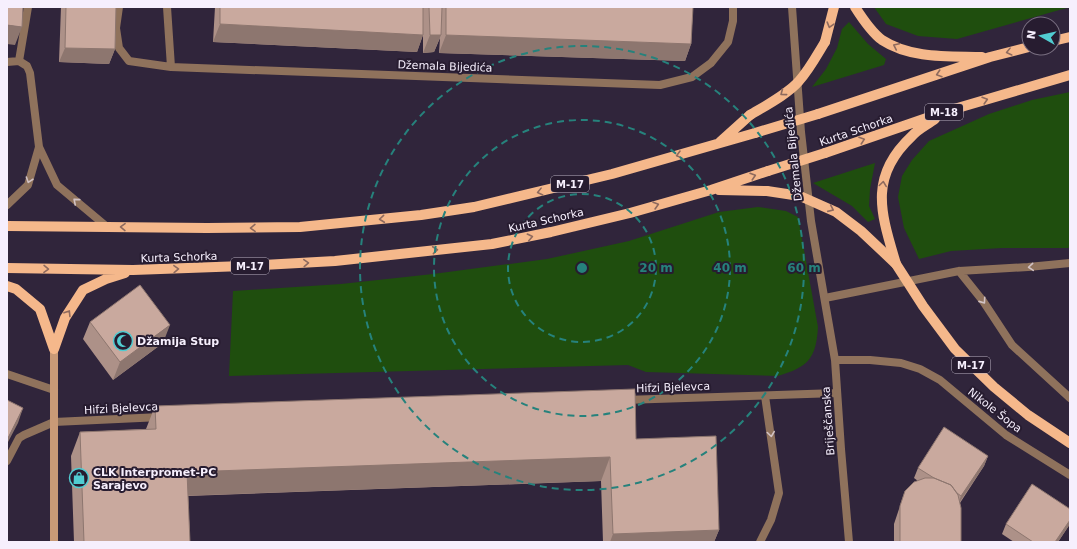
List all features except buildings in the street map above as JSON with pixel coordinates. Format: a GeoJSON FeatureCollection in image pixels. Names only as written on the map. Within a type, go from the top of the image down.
{"type":"FeatureCollection","features":[{"type":"Feature","properties":{"kind":"main road"},"geometry":{"type":"LineString","coordinates":[[717,145],[750,114],[775,99],[798,82],[813,62],[825,42],[834,7]]}},
{"type":"Feature","properties":{"kind":"main road"},"geometry":{"type":"LineString","coordinates":[[855,7],[865,22],[882,39],[902,49],[928,55],[990,57]]}},
{"type":"Feature","properties":{"kind":"main road","name":"M-17"},"geometry":{"type":"LineString","coordinates":[[7,226],[207,228],[300,227],[421,215],[474,206],[612,174],[717,145],[818,114],[990,57],[1021,49]]}},
{"type":"Feature","properties":{"kind":"main road","name":"Kurta Schorka"},"geometry":{"type":"LineString","coordinates":[[7,268],[133,270],[335,261],[492,244],[623,215],[711,190],[944,112],[1068,75]]}},
{"type":"Feature","properties":{"kind":"main road"},"geometry":{"type":"LineString","coordinates":[[896,264],[884,222],[881,198],[883,178],[892,159],[912,135],[944,112]]}},
{"type":"Feature","properties":{"kind":"main road","name":"M-17"},"geometry":{"type":"LineString","coordinates":[[711,190],[767,191],[800,196],[836,212],[861,231],[896,264],[923,306],[955,348],[1000,392],[1028,415],[1070,443]]}},
{"type":"Feature","properties":{"kind":"main road"},"geometry":{"type":"LineString","coordinates":[[54,349],[65,318],[83,290],[106,279],[133,270]]}},
{"type":"Feature","properties":{"kind":"main road"},"geometry":{"type":"LineString","coordinates":[[7,286],[16,289],[40,309],[54,349],[54,542]]}},
{"type":"Feature","properties":{"kind":"street"},"geometry":{"type":"LineString","coordinates":[[19,61],[28,7]]}},
{"type":"Feature","properties":{"kind":"street","name":"Džemala Bijedića"},"geometry":{"type":"LineString","coordinates":[[119,7],[116,28],[119,48],[129,61],[171,67],[660,85],[692,77],[711,63],[728,42],[733,21],[734,7]]}},
{"type":"Feature","properties":{"kind":"street"},"geometry":{"type":"LineString","coordinates":[[167,7],[171,67]]}},
{"type":"Feature","properties":{"kind":"street","name":"Džemala Bijedića"},"geometry":{"type":"LineString","coordinates":[[792,7],[801,132],[811,222],[825,298]]}},
{"type":"Feature","properties":{"kind":"street"},"geometry":{"type":"LineString","coordinates":[[7,62],[19,61],[27,66],[30,73],[39,147],[57,185],[106,226]]}},
{"type":"Feature","properties":{"kind":"street"},"geometry":{"type":"LineString","coordinates":[[7,205],[28,186],[39,147]]}},
{"type":"Feature","properties":{"kind":"street"},"geometry":{"type":"LineString","coordinates":[[825,298],[959,271],[1070,263]]}},
{"type":"Feature","properties":{"kind":"street"},"geometry":{"type":"LineString","coordinates":[[959,271],[984,301],[1012,345],[1070,398]]}},
{"type":"Feature","properties":{"kind":"street","name":"Briješčanska"},"geometry":{"type":"LineString","coordinates":[[825,298],[835,360],[849,542]]}},
{"type":"Feature","properties":{"kind":"street","name":"Nikole Šopa"},"geometry":{"type":"LineString","coordinates":[[835,360],[870,360],[901,363],[920,369],[940,380],[1006,435],[1070,475]]}},
{"type":"Feature","properties":{"kind":"street"},"geometry":{"type":"LineString","coordinates":[[7,374],[54,390]]}},
{"type":"Feature","properties":{"kind":"street","name":"Hifzi Bjelevca"},"geometry":{"type":"LineString","coordinates":[[615,400],[837,393]]}},
{"type":"Feature","properties":{"kind":"street"},"geometry":{"type":"LineString","coordinates":[[760,542],[771,520],[779,493],[765,396]]}},
{"type":"Feature","properties":{"kind":"street","name":"Hifzi Bjelevca"},"geometry":{"type":"LineString","coordinates":[[54,422],[167,417]]}},
{"type":"Feature","properties":{"kind":"street"},"geometry":{"type":"LineString","coordinates":[[7,461],[20,438],[54,422]]}},
{"type":"Feature","properties":{"kind":"green space"},"geometry":{"type":"Polygon","coordinates":[[[874,7],[1070,7],[1038,16],[1021,16],[1021,21],[957,39],[918,36],[886,24],[874,7]]]}},
{"type":"Feature","properties":{"kind":"green space"},"geometry":{"type":"Polygon","coordinates":[[[849,22],[868,44],[886,59],[884,65],[812,87],[826,69],[837,48],[842,29],[849,22]]]}},
{"type":"Feature","properties":{"kind":"green space"},"geometry":{"type":"Polygon","coordinates":[[[1070,92],[1070,247],[1002,248],[951,251],[919,259],[904,228],[898,197],[902,176],[912,160],[929,141],[989,114],[1032,100],[1070,92]]]}},
{"type":"Feature","properties":{"kind":"green space"},"geometry":{"type":"Polygon","coordinates":[[[875,163],[870,189],[869,206],[875,219],[868,222],[852,206],[813,183],[875,163]]]}},
{"type":"Feature","properties":{"kind":"green space"},"geometry":{"type":"Polygon","coordinates":[[[758,207],[786,211],[798,217],[818,327],[815,347],[812,354],[803,365],[788,373],[778,376],[646,372],[628,365],[229,376],[233,291],[341,284],[547,259],[629,241],[719,212],[758,207]]]}},
{"type":"Feature","properties":{"kind":"place","name":"Džamija Stup"},"geometry":{"type":"Point","coordinates":[123,341]}},
{"type":"Feature","properties":{"kind":"place","name":"CLK Interpromet-PC Sarajevo"},"geometry":{"type":"Point","coordinates":[79,478]}}]}
